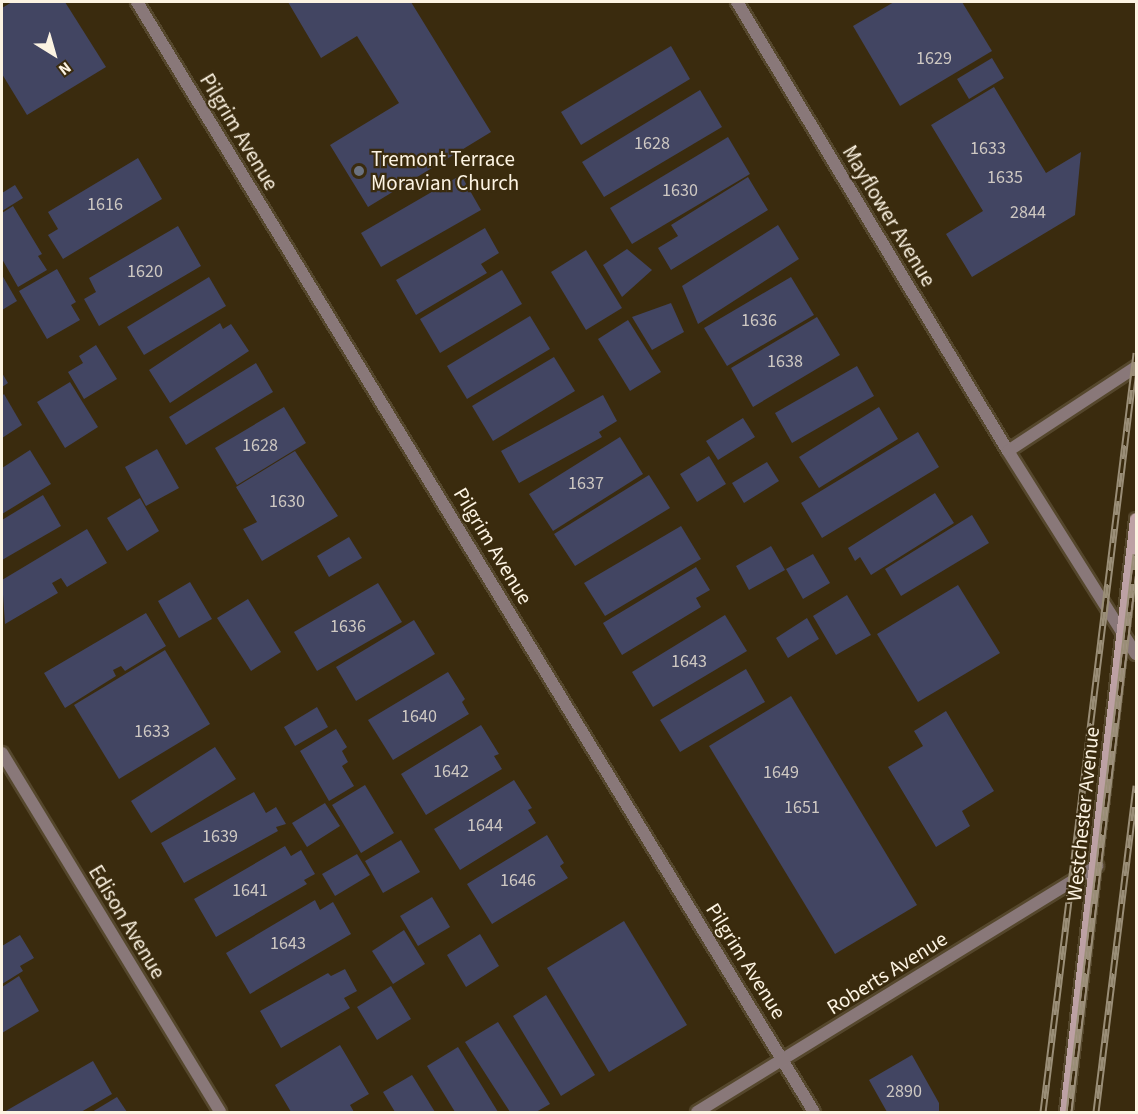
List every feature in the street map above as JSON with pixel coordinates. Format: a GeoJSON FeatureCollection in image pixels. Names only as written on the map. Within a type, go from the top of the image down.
{"type":"FeatureCollection","features":[{"type":"Feature","properties":{"kind":"main road","name":"Westchester Avenue"},"geometry":{"type":"LineString","coordinates":[[1066,1113],[1137,519]]}},
{"type":"Feature","properties":{"kind":"street","name":"Pilgrim Avenue"},"geometry":{"type":"LineString","coordinates":[[136,2],[784,1060],[814,1113]]}},
{"type":"Feature","properties":{"kind":"street","name":"Mayflower Avenue"},"geometry":{"type":"LineString","coordinates":[[737,2],[1008,451],[1137,654]]}},
{"type":"Feature","properties":{"kind":"street"},"geometry":{"type":"LineString","coordinates":[[1008,451],[1137,368]]}},
{"type":"Feature","properties":{"kind":"street","name":"Edison Avenue"},"geometry":{"type":"LineString","coordinates":[[2,753],[219,1113]]}},
{"type":"Feature","properties":{"kind":"street","name":"Roberts Avenue"},"geometry":{"type":"LineString","coordinates":[[697,1113],[1097,866]]}},
{"type":"Feature","properties":{"kind":"building"},"geometry":{"type":"Polygon","coordinates":[[[12,2],[65,2],[106,67],[27,115],[2,74],[2,8],[12,2]]]}},
{"type":"Feature","properties":{"kind":"building"},"geometry":{"type":"Polygon","coordinates":[[[288,2],[411,2],[491,132],[368,207],[330,145],[399,103],[357,36],[321,58],[288,2]]]}},
{"type":"Feature","properties":{"kind":"building"},"geometry":{"type":"Polygon","coordinates":[[[894,2],[962,2],[992,51],[900,106],[853,26],[894,2]]]}},
{"type":"Feature","properties":{"kind":"building"},"geometry":{"type":"Polygon","coordinates":[[[671,46],[690,79],[581,145],[561,112],[671,46]]]}},
{"type":"Feature","properties":{"kind":"building"},"geometry":{"type":"Polygon","coordinates":[[[992,58],[1004,78],[969,99],[957,79],[992,58]]]}},
{"type":"Feature","properties":{"kind":"building"},"geometry":{"type":"Polygon","coordinates":[[[994,87],[1046,173],[1081,152],[1075,215],[972,277],[946,234],[983,211],[931,125],[994,87]]]}},
{"type":"Feature","properties":{"kind":"building"},"geometry":{"type":"Polygon","coordinates":[[[700,90],[722,127],[604,197],[582,162],[700,90]]]}},
{"type":"Feature","properties":{"kind":"building"},"geometry":{"type":"Polygon","coordinates":[[[728,137],[750,174],[632,244],[610,208],[728,137]]]}},
{"type":"Feature","properties":{"kind":"building"},"geometry":{"type":"Polygon","coordinates":[[[138,158],[162,199],[63,259],[48,235],[58,229],[48,212],[138,158]]]}},
{"type":"Feature","properties":{"kind":"building"},"geometry":{"type":"Polygon","coordinates":[[[461,175],[481,210],[381,267],[361,233],[461,175]]]}},
{"type":"Feature","properties":{"kind":"building"},"geometry":{"type":"Polygon","coordinates":[[[748,177],[768,210],[671,270],[658,248],[678,236],[671,225],[748,177]]]}},
{"type":"Feature","properties":{"kind":"building"},"geometry":{"type":"Polygon","coordinates":[[[15,185],[23,198],[2,211],[2,193],[15,185]]]}},
{"type":"Feature","properties":{"kind":"building"},"geometry":{"type":"Polygon","coordinates":[[[13,206],[42,254],[38,256],[47,270],[18,287],[2,259],[2,213],[13,206]]]}},
{"type":"Feature","properties":{"kind":"building"},"geometry":{"type":"Polygon","coordinates":[[[778,225],[799,259],[698,324],[682,286],[778,225]]]}},
{"type":"Feature","properties":{"kind":"building"},"geometry":{"type":"Polygon","coordinates":[[[178,226],[201,266],[99,326],[84,299],[96,292],[89,278],[178,226]]]}},
{"type":"Feature","properties":{"kind":"building"},"geometry":{"type":"Polygon","coordinates":[[[485,228],[499,253],[481,264],[487,273],[416,315],[396,280],[485,228]]]}},
{"type":"Feature","properties":{"kind":"building"},"geometry":{"type":"Polygon","coordinates":[[[627,249],[652,270],[622,297],[603,265],[627,249]]]}},
{"type":"Feature","properties":{"kind":"building"},"geometry":{"type":"Polygon","coordinates":[[[586,250],[622,308],[586,330],[551,272],[586,250]]]}},
{"type":"Feature","properties":{"kind":"building"},"geometry":{"type":"Polygon","coordinates":[[[57,269],[76,302],[71,305],[80,320],[47,339],[19,291],[57,269]]]}},
{"type":"Feature","properties":{"kind":"building"},"geometry":{"type":"Polygon","coordinates":[[[502,270],[522,304],[440,353],[420,319],[502,270]]]}},
{"type":"Feature","properties":{"kind":"building"},"geometry":{"type":"Polygon","coordinates":[[[2,275],[17,301],[2,310],[2,275]]]}},
{"type":"Feature","properties":{"kind":"building"},"geometry":{"type":"Polygon","coordinates":[[[209,277],[226,306],[144,355],[127,327],[209,277]]]}},
{"type":"Feature","properties":{"kind":"building"},"geometry":{"type":"Polygon","coordinates":[[[791,277],[814,315],[727,366],[704,328],[791,277]]]}},
{"type":"Feature","properties":{"kind":"building"},"geometry":{"type":"Polygon","coordinates":[[[671,303],[684,332],[652,350],[632,317],[671,303]]]}},
{"type":"Feature","properties":{"kind":"building"},"geometry":{"type":"Polygon","coordinates":[[[530,316],[550,349],[467,399],[447,366],[530,316]]]}},
{"type":"Feature","properties":{"kind":"building"},"geometry":{"type":"Polygon","coordinates":[[[817,317],[840,355],[753,407],[731,368],[817,317]]]}},
{"type":"Feature","properties":{"kind":"building"},"geometry":{"type":"Polygon","coordinates":[[[628,320],[661,372],[630,391],[598,339],[628,320]]]}},
{"type":"Feature","properties":{"kind":"building"},"geometry":{"type":"Polygon","coordinates":[[[220,323],[223,329],[231,324],[249,351],[170,403],[149,370],[220,323]]]}},
{"type":"Feature","properties":{"kind":"building"},"geometry":{"type":"Polygon","coordinates":[[[96,345],[117,379],[84,399],[68,372],[83,363],[79,356],[96,345]]]}},
{"type":"Feature","properties":{"kind":"building"},"geometry":{"type":"Polygon","coordinates":[[[554,357],[575,391],[493,441],[472,406],[554,357]]]}},
{"type":"Feature","properties":{"kind":"building"},"geometry":{"type":"Polygon","coordinates":[[[256,363],[273,392],[186,445],[169,417],[256,363]]]}},
{"type":"Feature","properties":{"kind":"building"},"geometry":{"type":"Polygon","coordinates":[[[857,366],[874,396],[792,443],[775,413],[857,366]]]}},
{"type":"Feature","properties":{"kind":"building"},"geometry":{"type":"Polygon","coordinates":[[[2,373],[8,383],[2,387],[2,373]]]}},
{"type":"Feature","properties":{"kind":"building"},"geometry":{"type":"Polygon","coordinates":[[[70,382],[98,427],[65,448],[37,402],[70,382]]]}},
{"type":"Feature","properties":{"kind":"building"},"geometry":{"type":"Polygon","coordinates":[[[4,394],[22,425],[2,438],[2,396],[4,394]]]}},
{"type":"Feature","properties":{"kind":"building"},"geometry":{"type":"Polygon","coordinates":[[[603,395],[617,421],[599,432],[602,437],[519,483],[501,451],[603,395]]]}},
{"type":"Feature","properties":{"kind":"building"},"geometry":{"type":"Polygon","coordinates":[[[284,407],[306,443],[237,485],[215,448],[284,407]]]}},
{"type":"Feature","properties":{"kind":"building"},"geometry":{"type":"Polygon","coordinates":[[[879,407],[898,439],[819,488],[799,457],[879,407]]]}},
{"type":"Feature","properties":{"kind":"building"},"geometry":{"type":"Polygon","coordinates":[[[743,418],[755,437],[718,460],[706,441],[743,418]]]}},
{"type":"Feature","properties":{"kind":"building"},"geometry":{"type":"Polygon","coordinates":[[[918,432],[939,467],[822,538],[801,503],[918,432]]]}},
{"type":"Feature","properties":{"kind":"building"},"geometry":{"type":"Polygon","coordinates":[[[620,437],[643,474],[553,531],[529,494],[620,437]]]}},
{"type":"Feature","properties":{"kind":"building"},"geometry":{"type":"Polygon","coordinates":[[[157,449],[179,488],[146,506],[125,467],[157,449]]]}},
{"type":"Feature","properties":{"kind":"building"},"geometry":{"type":"Polygon","coordinates":[[[30,450],[51,484],[2,514],[2,468],[30,450]]]}},
{"type":"Feature","properties":{"kind":"building"},"geometry":{"type":"Polygon","coordinates":[[[295,451],[338,516],[262,561],[243,529],[257,522],[236,487],[295,451]]]}},
{"type":"Feature","properties":{"kind":"building"},"geometry":{"type":"Polygon","coordinates":[[[709,456],[726,484],[697,502],[680,474],[709,456]]]}},
{"type":"Feature","properties":{"kind":"building"},"geometry":{"type":"Polygon","coordinates":[[[767,462],[779,481],[744,503],[732,483],[767,462]]]}},
{"type":"Feature","properties":{"kind":"building"},"geometry":{"type":"Polygon","coordinates":[[[649,475],[670,508],[575,566],[554,534],[649,475]]]}},
{"type":"Feature","properties":{"kind":"building"},"geometry":{"type":"Polygon","coordinates":[[[935,493],[954,523],[871,575],[860,557],[855,561],[848,548],[935,493]]]}},
{"type":"Feature","properties":{"kind":"building"},"geometry":{"type":"Polygon","coordinates":[[[43,495],[61,526],[2,560],[2,520],[43,495]]]}},
{"type":"Feature","properties":{"kind":"building"},"geometry":{"type":"Polygon","coordinates":[[[140,498],[159,531],[127,551],[107,518],[140,498]]]}},
{"type":"Feature","properties":{"kind":"building"},"geometry":{"type":"Polygon","coordinates":[[[972,515],[989,543],[901,596],[885,569],[972,515]]]}},
{"type":"Feature","properties":{"kind":"building"},"geometry":{"type":"Polygon","coordinates":[[[681,526],[701,559],[605,616],[584,583],[681,526]]]}},
{"type":"Feature","properties":{"kind":"building"},"geometry":{"type":"Polygon","coordinates":[[[87,529],[107,563],[67,587],[61,578],[52,583],[58,593],[5,624],[2,580],[87,529]]]}},
{"type":"Feature","properties":{"kind":"building"},"geometry":{"type":"Polygon","coordinates":[[[349,537],[362,558],[329,577],[317,556],[349,537]]]}},
{"type":"Feature","properties":{"kind":"building"},"geometry":{"type":"Polygon","coordinates":[[[771,546],[785,570],[749,590],[736,566],[771,546]]]}},
{"type":"Feature","properties":{"kind":"building"},"geometry":{"type":"Polygon","coordinates":[[[813,554],[830,583],[803,599],[786,569],[813,554]]]}},
{"type":"Feature","properties":{"kind":"building"},"geometry":{"type":"Polygon","coordinates":[[[696,567],[710,590],[696,598],[701,607],[622,655],[603,623],[696,567]]]}},
{"type":"Feature","properties":{"kind":"building"},"geometry":{"type":"Polygon","coordinates":[[[190,582],[212,619],[179,638],[158,601],[190,582]]]}},
{"type":"Feature","properties":{"kind":"building"},"geometry":{"type":"Polygon","coordinates":[[[378,583],[402,622],[317,671],[294,632],[378,583]]]}},
{"type":"Feature","properties":{"kind":"building"},"geometry":{"type":"Polygon","coordinates":[[[958,585],[1000,653],[918,702],[877,634],[958,585]]]}},
{"type":"Feature","properties":{"kind":"building"},"geometry":{"type":"Polygon","coordinates":[[[847,595],[871,635],[836,655],[813,616],[847,595]]]}},
{"type":"Feature","properties":{"kind":"building"},"geometry":{"type":"Polygon","coordinates":[[[248,599],[281,652],[251,671],[217,618],[248,599]]]}},
{"type":"Feature","properties":{"kind":"building"},"geometry":{"type":"Polygon","coordinates":[[[146,613],[166,646],[125,671],[121,666],[113,670],[116,676],[65,708],[44,673],[146,613]]]}},
{"type":"Feature","properties":{"kind":"building"},"geometry":{"type":"Polygon","coordinates":[[[725,615],[747,651],[653,707],[632,672],[725,615]]]}},
{"type":"Feature","properties":{"kind":"building"},"geometry":{"type":"Polygon","coordinates":[[[807,618],[819,639],[788,658],[776,638],[807,618]]]}},
{"type":"Feature","properties":{"kind":"building"},"geometry":{"type":"Polygon","coordinates":[[[414,620],[435,654],[356,701],[336,667],[414,620]]]}},
{"type":"Feature","properties":{"kind":"building"},"geometry":{"type":"Polygon","coordinates":[[[165,650],[210,724],[119,779],[74,705],[165,650]]]}},
{"type":"Feature","properties":{"kind":"building"},"geometry":{"type":"Polygon","coordinates":[[[746,669],[765,702],[680,752],[660,720],[746,669]]]}},
{"type":"Feature","properties":{"kind":"building"},"geometry":{"type":"Polygon","coordinates":[[[448,672],[465,699],[462,702],[469,714],[393,760],[368,720],[448,672]]]}},
{"type":"Feature","properties":{"kind":"building"},"geometry":{"type":"Polygon","coordinates":[[[791,696],[917,905],[835,954],[709,746],[791,696]]]}},
{"type":"Feature","properties":{"kind":"building"},"geometry":{"type":"Polygon","coordinates":[[[317,707],[328,727],[295,746],[284,727],[317,707]]]}},
{"type":"Feature","properties":{"kind":"building"},"geometry":{"type":"Polygon","coordinates":[[[946,711],[994,791],[962,811],[970,826],[936,847],[888,767],[923,746],[914,731],[946,711]]]}},
{"type":"Feature","properties":{"kind":"building"},"geometry":{"type":"Polygon","coordinates":[[[481,725],[499,754],[494,756],[502,769],[426,815],[401,774],[481,725]]]}},
{"type":"Feature","properties":{"kind":"building"},"geometry":{"type":"Polygon","coordinates":[[[336,729],[347,747],[342,751],[348,762],[342,766],[354,786],[329,801],[300,751],[336,729]]]}},
{"type":"Feature","properties":{"kind":"building"},"geometry":{"type":"Polygon","coordinates":[[[215,747],[236,779],[151,833],[131,801],[215,747]]]}},
{"type":"Feature","properties":{"kind":"building"},"geometry":{"type":"Polygon","coordinates":[[[514,780],[532,808],[528,810],[536,823],[460,870],[434,829],[514,780]]]}},
{"type":"Feature","properties":{"kind":"building"},"geometry":{"type":"Polygon","coordinates":[[[365,785],[394,833],[361,853],[332,805],[365,785]]]}},
{"type":"Feature","properties":{"kind":"building"},"geometry":{"type":"Polygon","coordinates":[[[254,792],[266,813],[276,807],[286,824],[276,827],[278,831],[184,883],[161,843],[254,792]]]}},
{"type":"Feature","properties":{"kind":"building"},"geometry":{"type":"Polygon","coordinates":[[[325,803],[340,826],[307,847],[292,823],[325,803]]]}},
{"type":"Feature","properties":{"kind":"building"},"geometry":{"type":"Polygon","coordinates":[[[547,835],[564,863],[560,866],[568,878],[492,924],[467,884],[547,835]]]}},
{"type":"Feature","properties":{"kind":"building"},"geometry":{"type":"Polygon","coordinates":[[[401,840],[420,872],[383,893],[365,861],[401,840]]]}},
{"type":"Feature","properties":{"kind":"building"},"geometry":{"type":"Polygon","coordinates":[[[285,846],[291,856],[301,850],[315,874],[304,880],[307,884],[216,937],[194,899],[285,846]]]}},
{"type":"Feature","properties":{"kind":"building"},"geometry":{"type":"Polygon","coordinates":[[[357,854],[370,875],[335,896],[322,874],[357,854]]]}},
{"type":"Feature","properties":{"kind":"building"},"geometry":{"type":"Polygon","coordinates":[[[432,897],[450,927],[418,946],[400,916],[432,897]]]}},
{"type":"Feature","properties":{"kind":"building"},"geometry":{"type":"Polygon","coordinates":[[[315,900],[320,910],[333,902],[351,934],[250,994],[226,953],[315,900]]]}},
{"type":"Feature","properties":{"kind":"building"},"geometry":{"type":"Polygon","coordinates":[[[624,921],[687,1025],[609,1072],[547,968],[624,921]]]}},
{"type":"Feature","properties":{"kind":"building"},"geometry":{"type":"Polygon","coordinates":[[[404,930],[425,964],[393,984],[372,951],[404,930]]]}},
{"type":"Feature","properties":{"kind":"building"},"geometry":{"type":"Polygon","coordinates":[[[480,934],[499,966],[466,987],[447,955],[480,934]]]}},
{"type":"Feature","properties":{"kind":"building"},"geometry":{"type":"Polygon","coordinates":[[[20,935],[34,958],[20,966],[23,971],[2,984],[2,946],[20,935]]]}},
{"type":"Feature","properties":{"kind":"building"},"geometry":{"type":"Polygon","coordinates":[[[345,969],[357,991],[344,998],[350,1008],[281,1048],[260,1011],[328,973],[331,976],[345,969]]]}},
{"type":"Feature","properties":{"kind":"building"},"geometry":{"type":"Polygon","coordinates":[[[19,976],[39,1011],[2,1033],[2,987],[19,976]]]}},
{"type":"Feature","properties":{"kind":"building"},"geometry":{"type":"Polygon","coordinates":[[[391,986],[411,1019],[377,1040],[357,1007],[391,986]]]}},
{"type":"Feature","properties":{"kind":"building"},"geometry":{"type":"Polygon","coordinates":[[[546,995],[595,1075],[561,1096],[513,1016],[546,995]]]}},
{"type":"Feature","properties":{"kind":"building"},"geometry":{"type":"Polygon","coordinates":[[[498,1022],[550,1104],[536,1112],[510,1112],[465,1042],[498,1022]]]}},
{"type":"Feature","properties":{"kind":"building"},"geometry":{"type":"Polygon","coordinates":[[[340,1045],[369,1094],[350,1105],[354,1112],[291,1112],[275,1085],[340,1045]]]}},
{"type":"Feature","properties":{"kind":"building"},"geometry":{"type":"Polygon","coordinates":[[[458,1047],[498,1112],[455,1112],[427,1066],[458,1047]]]}},
{"type":"Feature","properties":{"kind":"building"},"geometry":{"type":"Polygon","coordinates":[[[912,1055],[939,1103],[939,1112],[887,1112],[869,1080],[912,1055]]]}},
{"type":"Feature","properties":{"kind":"building"},"geometry":{"type":"Polygon","coordinates":[[[93,1061],[112,1094],[81,1112],[4,1112],[93,1061]]]}},
{"type":"Feature","properties":{"kind":"building"},"geometry":{"type":"Polygon","coordinates":[[[412,1075],[435,1112],[395,1112],[383,1092],[412,1075]]]}},
{"type":"Feature","properties":{"kind":"building"},"geometry":{"type":"Polygon","coordinates":[[[117,1097],[127,1112],[92,1112],[117,1097]]]}},
{"type":"Feature","properties":{"kind":"railway"},"geometry":{"type":"LineString","coordinates":[[1043,1112],[1136,353]]}},
{"type":"Feature","properties":{"kind":"railway"},"geometry":{"type":"LineString","coordinates":[[1069,1112],[1136,554]]}},
{"type":"Feature","properties":{"kind":"railway"},"geometry":{"type":"LineString","coordinates":[[1096,1112],[1136,785]]}},
{"type":"Feature","properties":{"kind":"place","name":"Tremont Terrace Moravian Church"},"geometry":{"type":"Point","coordinates":[359,171]}}]}
